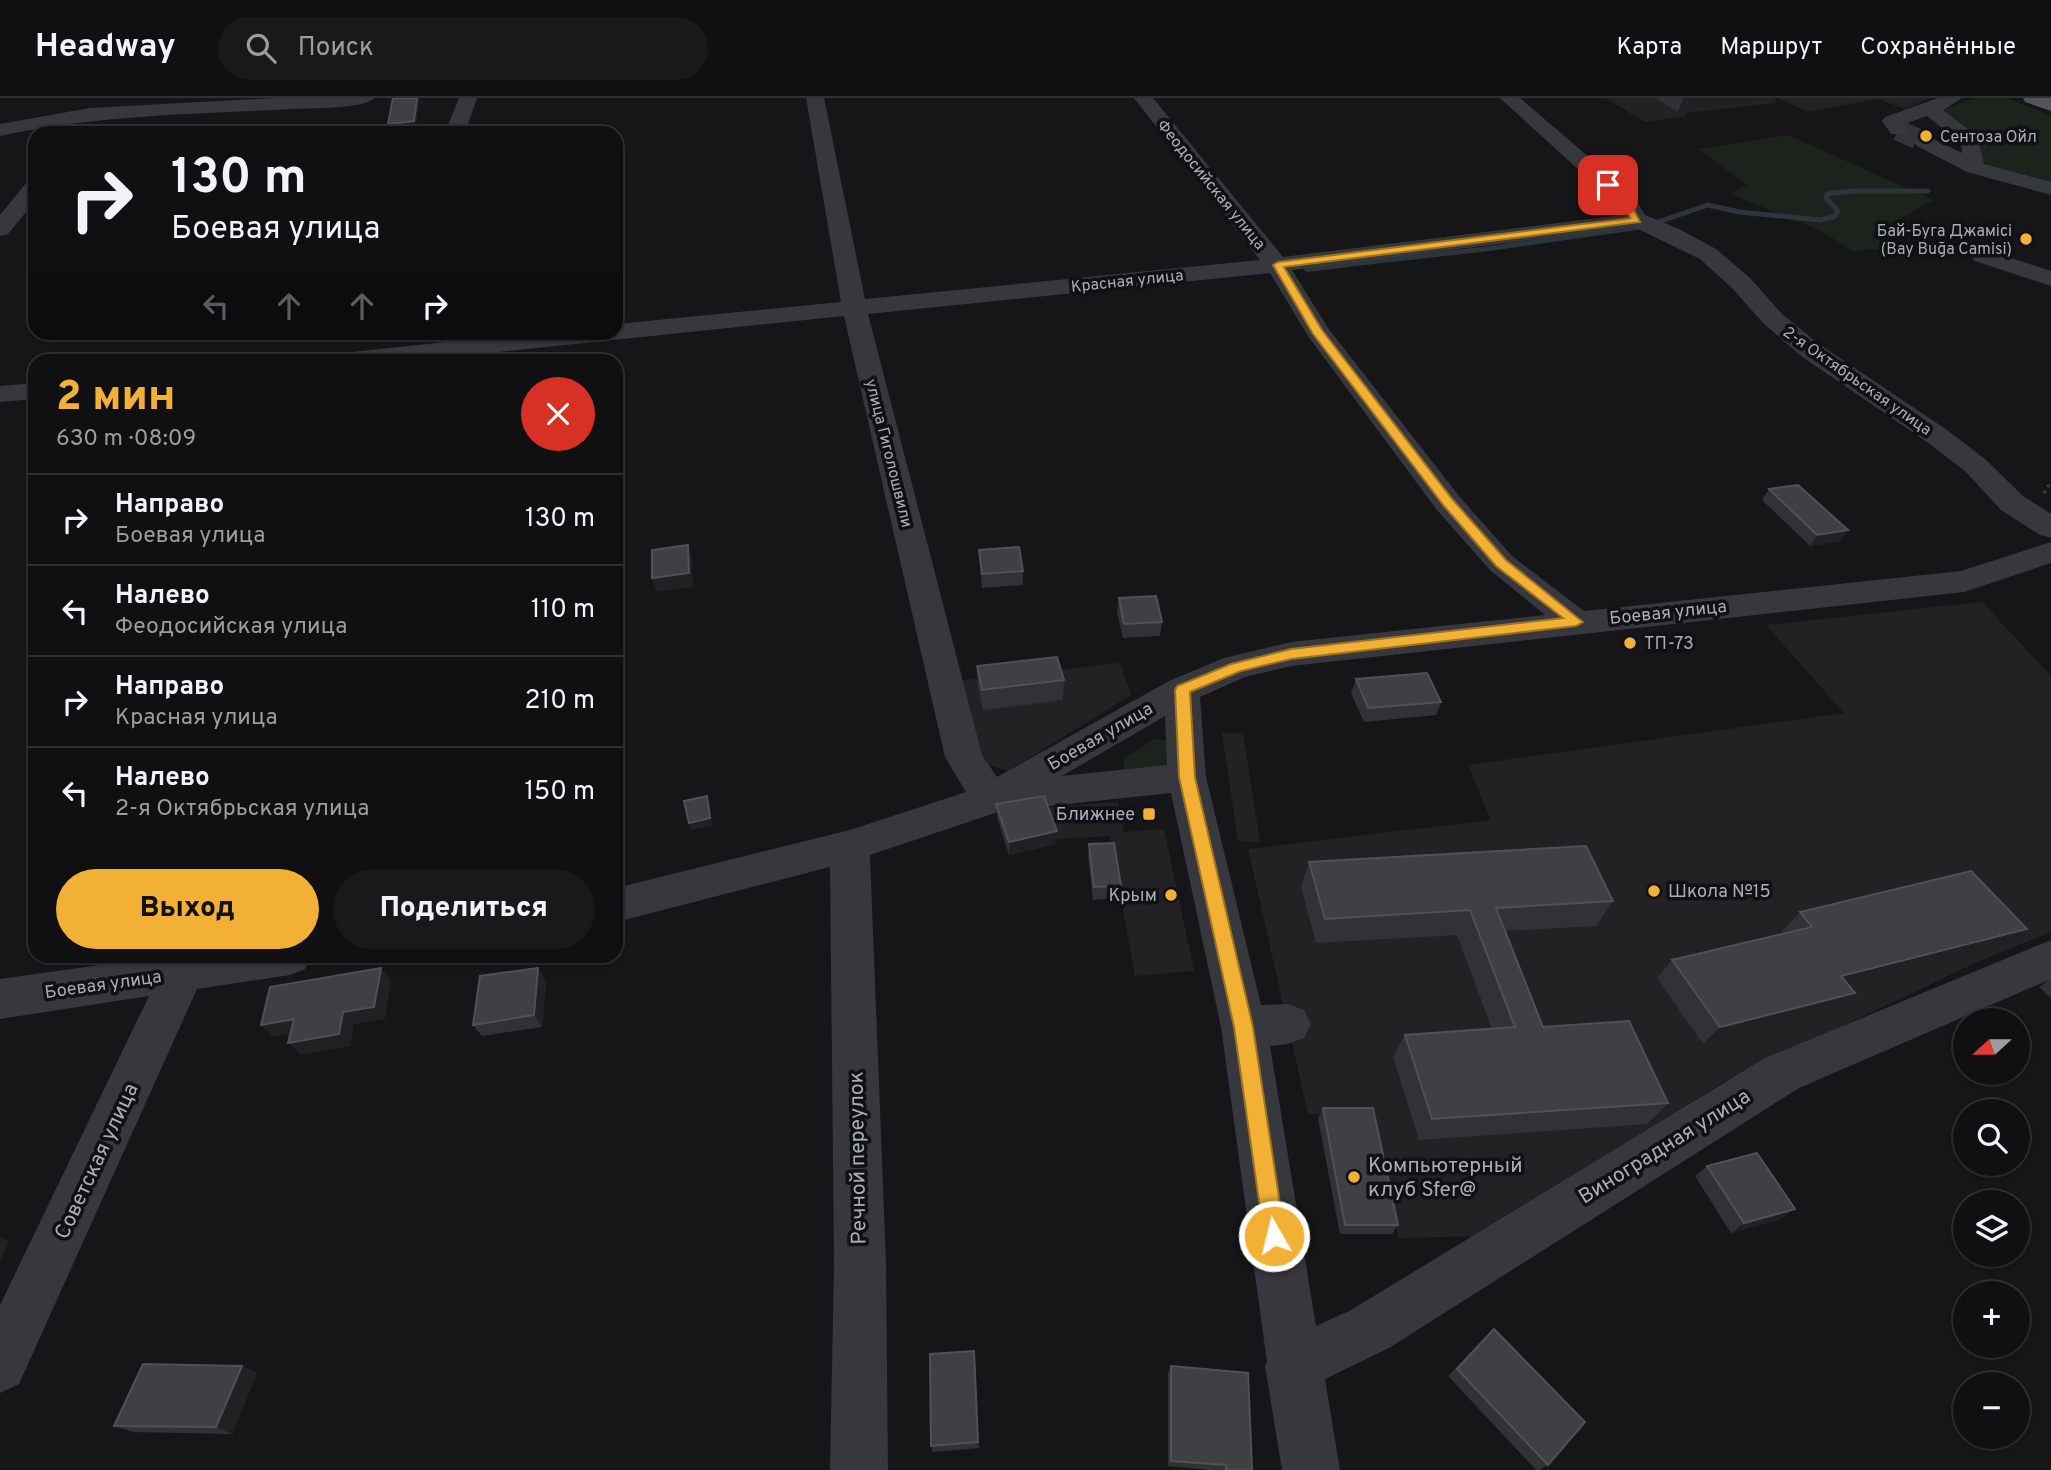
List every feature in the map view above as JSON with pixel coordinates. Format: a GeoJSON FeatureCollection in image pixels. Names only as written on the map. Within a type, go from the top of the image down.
{"type":"FeatureCollection","features":[{"type":"Feature","properties":{"kind":"main road"},"geometry":{"type":"LineString","coordinates":[[2032,98],[2051,105]]}},
{"type":"Feature","properties":{"kind":"street"},"geometry":{"type":"LineString","coordinates":[[0,130],[94,112],[365,98]]}},
{"type":"Feature","properties":{"kind":"street"},"geometry":{"type":"LineString","coordinates":[[458,126],[468,98]]}},
{"type":"Feature","properties":{"kind":"street","name":"улица Гиголошвили"},"geometry":{"type":"LineString","coordinates":[[815,98],[854,307],[964,757],[990,799]]}},
{"type":"Feature","properties":{"kind":"street","name":"Феодосийская улица"},"geometry":{"type":"LineString","coordinates":[[1143,98],[1278,265],[1317,331],[1448,503],[1501,563],[1576,622]]}},
{"type":"Feature","properties":{"kind":"street"},"geometry":{"type":"LineString","coordinates":[[1509,98],[1625,199],[1636,220]]}},
{"type":"Feature","properties":{"kind":"street"},"geometry":{"type":"LineString","coordinates":[[1898,130],[1892,121],[1930,109],[1953,98]]}},
{"type":"Feature","properties":{"kind":"street"},"geometry":{"type":"LineString","coordinates":[[1930,109],[1971,141],[1974,167]]}},
{"type":"Feature","properties":{"kind":"street"},"geometry":{"type":"LineString","coordinates":[[85,126],[94,112]]}},
{"type":"Feature","properties":{"kind":"street"},"geometry":{"type":"LineString","coordinates":[[1924,142],[1974,167],[2051,189]]}},
{"type":"Feature","properties":{"kind":"street"},"geometry":{"type":"LineString","coordinates":[[0,229],[28,195]]}},
{"type":"Feature","properties":{"kind":"street","name":"Красная улица"},"geometry":{"type":"LineString","coordinates":[[623,331],[1278,265],[1636,220]]}},
{"type":"Feature","properties":{"kind":"street","name":"2-я Октябрьская улица"},"geometry":{"type":"LineString","coordinates":[[1636,220],[1671,233],[1708,254],[1741,283],[1773,319],[1810,350],[1937,436],[1975,465],[2012,503],[2051,528]]}},
{"type":"Feature","properties":{"kind":"street"},"geometry":{"type":"LineString","coordinates":[[1983,256],[2051,279]]}},
{"type":"Feature","properties":{"kind":"street","name":"Красная улица"},"geometry":{"type":"LineString","coordinates":[[371,353],[523,340]]}},
{"type":"Feature","properties":{"kind":"street"},"geometry":{"type":"LineString","coordinates":[[0,394],[28,392]]}},
{"type":"Feature","properties":{"kind":"street","name":"Боевая улица"},"geometry":{"type":"LineString","coordinates":[[623,903],[850,846],[990,799],[1182,690],[1237,667],[1291,654],[1964,581],[2051,552]]}},
{"type":"Feature","properties":{"kind":"street"},"geometry":{"type":"LineString","coordinates":[[1182,690],[1187,777],[1266,1025],[1293,1366],[1311,1470]]}},
{"type":"Feature","properties":{"kind":"street"},"geometry":{"type":"LineString","coordinates":[[990,799],[1187,777]]}},
{"type":"Feature","properties":{"kind":"street","name":"Речной переулок"},"geometry":{"type":"LineString","coordinates":[[850,846],[860,1263],[859,1470]]}},
{"type":"Feature","properties":{"kind":"street","name":"Виноградная улица"},"geometry":{"type":"LineString","coordinates":[[1293,1366],[1370,1329],[1782,1073],[2051,959]]}},
{"type":"Feature","properties":{"kind":"street","name":"Боевая улица"},"geometry":{"type":"LineString","coordinates":[[0,999],[187,964]]}},
{"type":"Feature","properties":{"kind":"street","name":"Советская улица"},"geometry":{"type":"LineString","coordinates":[[0,1365],[187,964]]}},
{"type":"Feature","properties":{"kind":"shaded area"},"geometry":{"type":"Polygon","coordinates":[[[1605,98],[1769,98],[1778,103],[1686,113],[1686,116],[1645,122],[1605,98]]]}},
{"type":"Feature","properties":{"kind":"shaded area"},"geometry":{"type":"Polygon","coordinates":[[[1778,98],[1931,98],[1904,109],[1879,99],[1808,112],[1778,98]]]}},
{"type":"Feature","properties":{"kind":"shaded area"},"geometry":{"type":"Polygon","coordinates":[[[1976,98],[2005,98],[2051,115],[2051,185],[1999,173],[1977,156],[1944,109],[1976,98]]]}},
{"type":"Feature","properties":{"kind":"shaded area"},"geometry":{"type":"Polygon","coordinates":[[[1788,135],[1933,200],[1871,235],[1890,248],[1853,251],[1821,231],[1731,194],[1747,185],[1699,149],[1788,135]]]}},
{"type":"Feature","properties":{"kind":"shaded area","name":"Школа №15"},"geometry":{"type":"Polygon","coordinates":[[[1982,602],[2051,676],[2051,932],[1984,959],[1722,1083],[1489,1236],[1399,1238],[1370,1114],[1308,1114],[1248,849],[1491,820],[1468,765],[1844,713],[1766,625],[1982,602]]]}},
{"type":"Feature","properties":{"kind":"shaded area"},"geometry":{"type":"Polygon","coordinates":[[[1120,663],[1131,695],[1008,771],[983,763],[957,681],[1120,663]]]}},
{"type":"Feature","properties":{"kind":"shaded area"},"geometry":{"type":"Polygon","coordinates":[[[1222,733],[1243,733],[1260,842],[1238,841],[1222,733]]]}},
{"type":"Feature","properties":{"kind":"shaded area"},"geometry":{"type":"Polygon","coordinates":[[[1154,739],[1168,740],[1182,767],[1134,776],[1123,769],[1124,759],[1154,739]]]}},
{"type":"Feature","properties":{"kind":"shaded area"},"geometry":{"type":"Polygon","coordinates":[[[1118,802],[1124,832],[1164,829],[1194,971],[1135,976],[1110,836],[1055,839],[1050,807],[1118,802]]]}},
{"type":"Feature","properties":{"kind":"building"},"geometry":{"type":"Polygon","coordinates":[[[393,98],[417,98],[414,121],[388,124],[393,98]]]}},
{"type":"Feature","properties":{"kind":"building"},"geometry":{"type":"Polygon","coordinates":[[[1798,485],[1848,530],[1817,535],[1769,489],[1798,485]]]}},
{"type":"Feature","properties":{"kind":"building"},"geometry":{"type":"Polygon","coordinates":[[[688,545],[689,573],[652,578],[652,550],[688,545]]]}},
{"type":"Feature","properties":{"kind":"building"},"geometry":{"type":"Polygon","coordinates":[[[1019,547],[1023,571],[982,574],[979,550],[1019,547]]]}},
{"type":"Feature","properties":{"kind":"building"},"geometry":{"type":"Polygon","coordinates":[[[1156,596],[1162,622],[1124,624],[1119,598],[1156,596]]]}},
{"type":"Feature","properties":{"kind":"building"},"geometry":{"type":"Polygon","coordinates":[[[1057,657],[1064,680],[982,690],[977,666],[1057,657]]]}},
{"type":"Feature","properties":{"kind":"building"},"geometry":{"type":"Polygon","coordinates":[[[1427,673],[1441,702],[1368,708],[1356,679],[1427,673]]]}},
{"type":"Feature","properties":{"kind":"building"},"geometry":{"type":"Polygon","coordinates":[[[707,796],[710,818],[689,823],[684,801],[707,796]]]}},
{"type":"Feature","properties":{"kind":"building"},"geometry":{"type":"Polygon","coordinates":[[[1044,796],[1057,831],[1009,842],[996,804],[1044,796]]]}},
{"type":"Feature","properties":{"kind":"building"},"geometry":{"type":"Polygon","coordinates":[[[1114,843],[1121,886],[1094,887],[1089,844],[1114,843]]]}},
{"type":"Feature","properties":{"kind":"building"},"geometry":{"type":"Polygon","coordinates":[[[1586,846],[1613,901],[1496,908],[1543,1027],[1629,1021],[1668,1103],[1432,1119],[1405,1035],[1515,1027],[1470,910],[1325,919],[1309,862],[1586,846]]]}},
{"type":"Feature","properties":{"kind":"building"},"geometry":{"type":"Polygon","coordinates":[[[1971,871],[2027,929],[1841,976],[1855,993],[1720,1027],[1672,960],[1812,927],[1800,912],[1971,871]]]}},
{"type":"Feature","properties":{"kind":"building"},"geometry":{"type":"Polygon","coordinates":[[[381,968],[374,1007],[343,1012],[339,1034],[288,1043],[294,1019],[261,1025],[270,987],[381,968]]]}},
{"type":"Feature","properties":{"kind":"building"},"geometry":{"type":"Polygon","coordinates":[[[538,968],[534,1015],[473,1025],[480,976],[538,968]]]}},
{"type":"Feature","properties":{"kind":"building","name":"Компьютерный клуб Sfer@"},"geometry":{"type":"Polygon","coordinates":[[[1323,1108],[1373,1108],[1398,1225],[1345,1225],[1323,1108]]]}},
{"type":"Feature","properties":{"kind":"building"},"geometry":{"type":"Polygon","coordinates":[[[1757,1153],[1795,1209],[1744,1223],[1707,1166],[1757,1153]]]}},
{"type":"Feature","properties":{"kind":"building"},"geometry":{"type":"Polygon","coordinates":[[[1494,1329],[1585,1422],[1548,1465],[1457,1369],[1494,1329]]]}},
{"type":"Feature","properties":{"kind":"building"},"geometry":{"type":"Polygon","coordinates":[[[974,1351],[978,1442],[931,1446],[930,1354],[974,1351]]]}},
{"type":"Feature","properties":{"kind":"building"},"geometry":{"type":"Polygon","coordinates":[[[143,1364],[242,1366],[216,1427],[114,1426],[143,1364]]]}},
{"type":"Feature","properties":{"kind":"building"},"geometry":{"type":"Polygon","coordinates":[[[1171,1366],[1248,1373],[1252,1470],[1226,1470],[1226,1465],[1171,1461],[1171,1366]]]}},
{"type":"Feature","properties":{"kind":"waterway"},"geometry":{"type":"LineString","coordinates":[[1655,223],[1708,205],[1739,212],[1820,220],[1834,217],[1838,211],[1826,198],[1827,194],[1852,191],[1928,191]]}},
{"type":"Feature","properties":{"kind":"waterway"},"geometry":{"type":"LineString","coordinates":[[1334,266],[1485,249],[1640,227]]}},
{"type":"Feature","properties":{"kind":"waterway"},"geometry":{"type":"LineString","coordinates":[[1307,269],[1349,264]]}},
{"type":"Feature","properties":{"kind":"tunnel"},"geometry":{"type":"LineString","coordinates":[[1898,130],[1924,142]]}},
{"type":"Feature","properties":{"kind":"place","name":"Сентоза Ойл"},"geometry":{"type":"Point","coordinates":[1926,136]}},
{"type":"Feature","properties":{"kind":"place","name":"Бай-Буга Джамісі (Bay Buğa Camisi)"},"geometry":{"type":"Point","coordinates":[2026,239]}},
{"type":"Feature","properties":{"kind":"place","name":"ТП-73"},"geometry":{"type":"Point","coordinates":[1630,643]}},
{"type":"Feature","properties":{"kind":"place","name":"Ближнее"},"geometry":{"type":"Point","coordinates":[1149,814]}},
{"type":"Feature","properties":{"kind":"place","name":"Школа №15"},"geometry":{"type":"Point","coordinates":[1654,891]}},
{"type":"Feature","properties":{"kind":"place","name":"Крым"},"geometry":{"type":"Point","coordinates":[1171,895]}},
{"type":"Feature","properties":{"kind":"place","name":"Компьютерный клуб Sfer@"},"geometry":{"type":"Point","coordinates":[1354,1177]}},
{"type":"Feature","properties":{"kind":"route"},"geometry":{"type":"LineString","coordinates":[[1274,1236],[1244,1027],[1187,777],[1182,690],[1237,667],[1291,654],[1576,622],[1501,563],[1448,503],[1317,331],[1278,265],[1636,220],[1625,199],[1608,185]]}}]}
